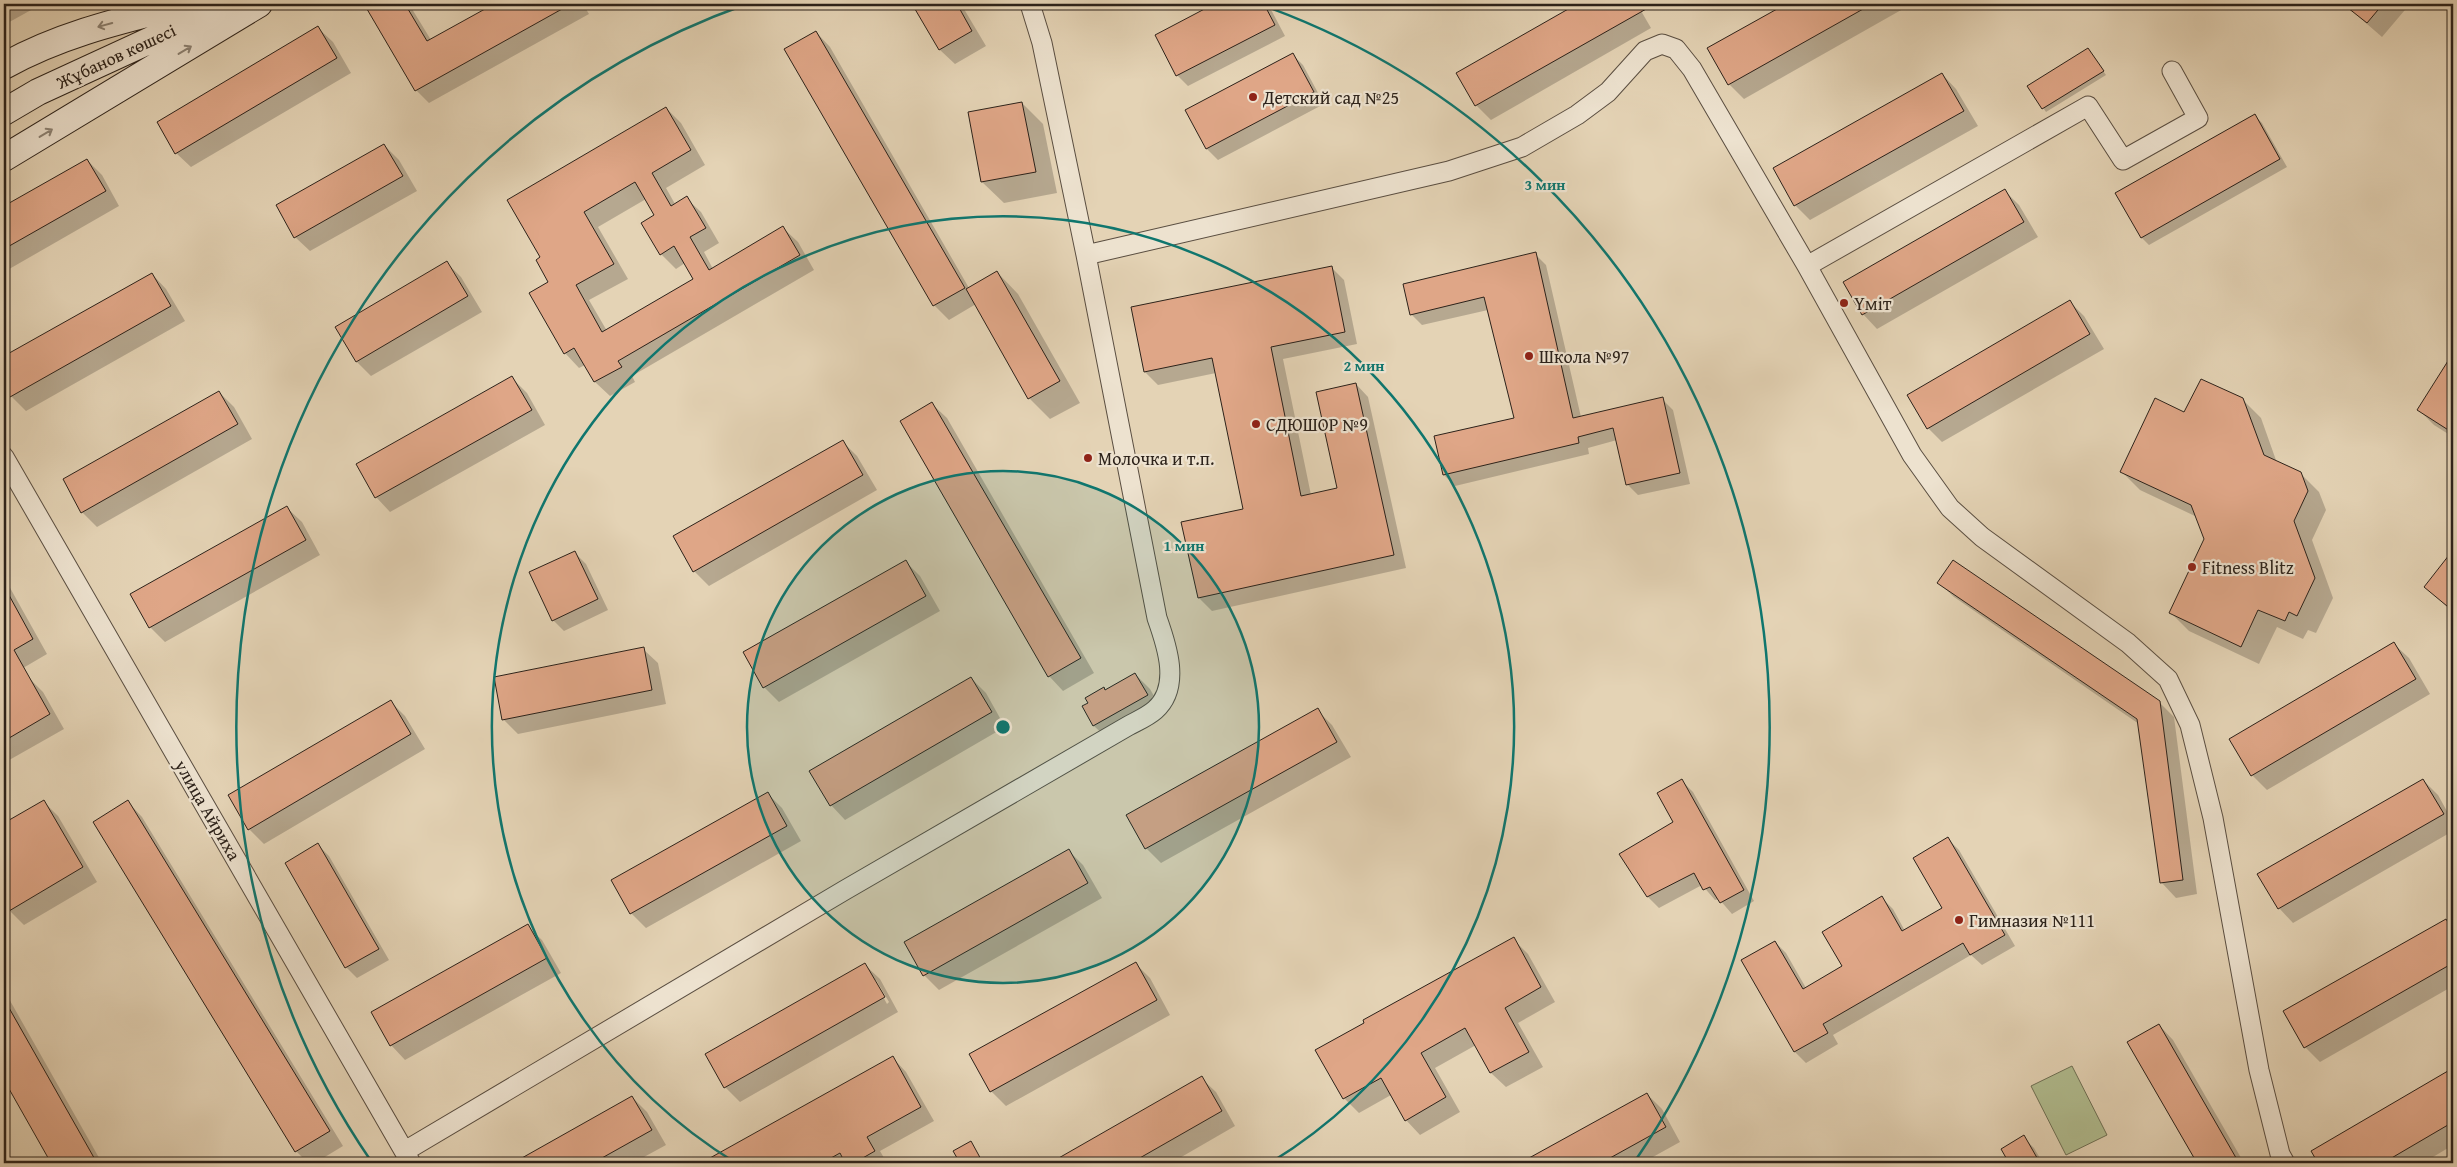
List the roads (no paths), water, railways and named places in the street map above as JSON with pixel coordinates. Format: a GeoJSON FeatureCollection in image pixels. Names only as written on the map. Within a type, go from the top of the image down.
{"type":"FeatureCollection","features":[{"type":"Feature","properties":{"kind":"main road"},"geometry":{"type":"LineString","coordinates":[[4,66],[31,51],[69,35],[186,4]]}},
{"type":"Feature","properties":{"kind":"main road","name":"Жұбанов көшесі"},"geometry":{"type":"LineString","coordinates":[[4,112],[38,92],[229,4]]}},
{"type":"Feature","properties":{"kind":"main road"},"geometry":{"type":"LineString","coordinates":[[4,158],[259,4]]}},
{"type":"Feature","properties":{"kind":"street"},"geometry":{"type":"LineString","coordinates":[[408,1157],[845,890],[1155,710],[1167,696],[1170,672],[1166,644],[1157,618],[1086,255],[1042,44],[1030,4]]}},
{"type":"Feature","properties":{"kind":"street"},"geometry":{"type":"LineString","coordinates":[[1086,255],[1449,171],[1522,147],[1577,115],[1608,92],[1645,51],[1662,44],[1676,49],[1692,69],[1807,266],[1912,455],[1950,508],[1982,536],[2128,643],[2168,679],[2190,725],[2213,818],[2259,1070],[2280,1154],[2285,1163]]}},
{"type":"Feature","properties":{"kind":"street"},"geometry":{"type":"LineString","coordinates":[[1807,266],[2088,106],[2123,160],[2198,118],[2172,72]]}},
{"type":"Feature","properties":{"kind":"street","name":"улица Айриха"},"geometry":{"type":"LineString","coordinates":[[4,457],[408,1157]]}},
{"type":"Feature","properties":{"kind":"place","name":"Детский сад №25"},"geometry":{"type":"Point","coordinates":[1253,97]}},
{"type":"Feature","properties":{"kind":"place","name":"Үміт"},"geometry":{"type":"Point","coordinates":[1844,303]}},
{"type":"Feature","properties":{"kind":"place","name":"Школа №97"},"geometry":{"type":"Point","coordinates":[1529,356]}},
{"type":"Feature","properties":{"kind":"place","name":"СДЮШОР №9"},"geometry":{"type":"Point","coordinates":[1256,424]}},
{"type":"Feature","properties":{"kind":"place","name":"Молочка и т.п."},"geometry":{"type":"Point","coordinates":[1088,458]}},
{"type":"Feature","properties":{"kind":"place","name":"Fitness Blitz"},"geometry":{"type":"Point","coordinates":[2192,567]}},
{"type":"Feature","properties":{"kind":"place","name":"Гимназия №111"},"geometry":{"type":"Point","coordinates":[1959,920]}}]}
